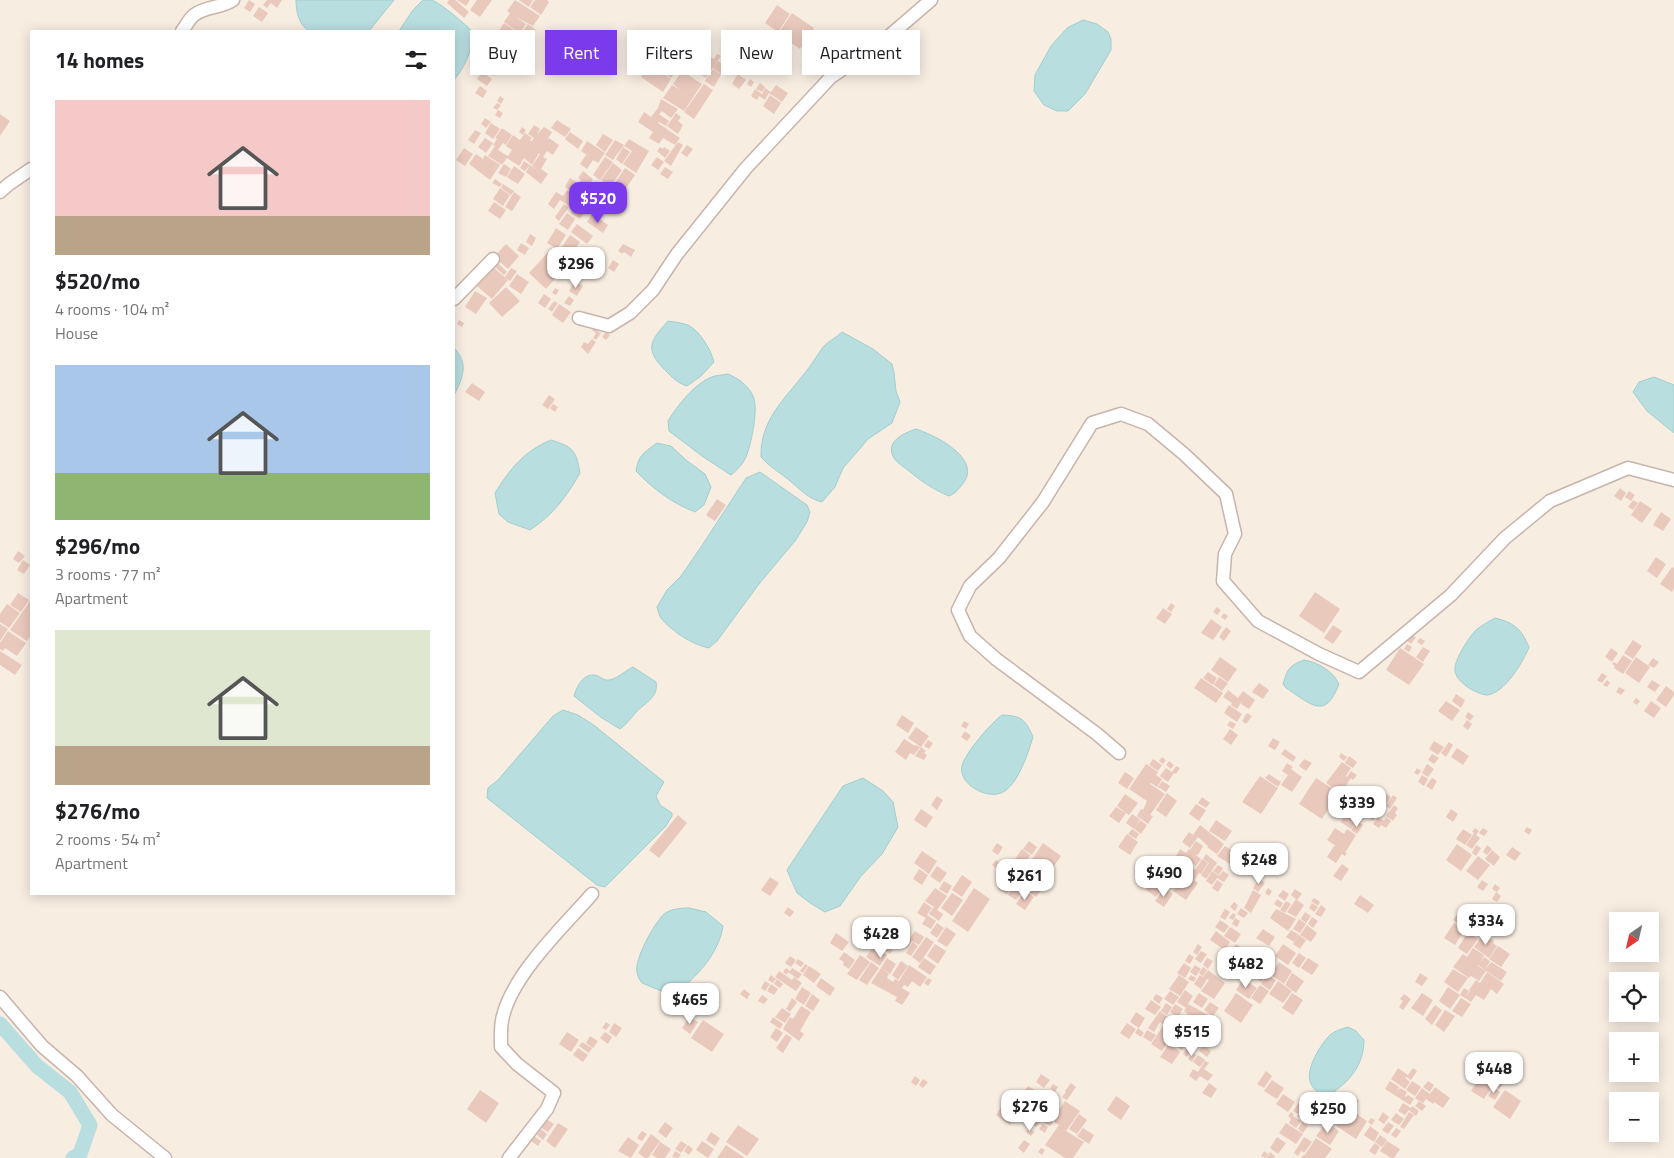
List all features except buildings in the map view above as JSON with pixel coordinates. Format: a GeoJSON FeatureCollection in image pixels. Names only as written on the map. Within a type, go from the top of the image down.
{"type":"FeatureCollection","features":[{"type":"Feature","properties":{"kind":"street"},"geometry":{"type":"LineString","coordinates":[[183,30],[194,15],[233,0]]}},
{"type":"Feature","properties":{"kind":"street"},"geometry":{"type":"LineString","coordinates":[[579,318],[609,326],[630,313],[652,290],[677,254],[746,168],[831,77],[881,42],[931,0]]}},
{"type":"Feature","properties":{"kind":"street"},"geometry":{"type":"LineString","coordinates":[[0,192],[30,170]]}},
{"type":"Feature","properties":{"kind":"street"},"geometry":{"type":"LineString","coordinates":[[455,298],[493,260]]}},
{"type":"Feature","properties":{"kind":"street"},"geometry":{"type":"LineString","coordinates":[[1119,754],[1097,734],[996,659],[970,636],[958,610],[970,586],[999,558],[1042,502],[1092,423],[1122,414],[1148,424],[1184,454],[1226,494],[1234,534],[1226,554],[1223,581],[1258,621],[1319,654],[1359,672],[1451,595],[1506,538],[1550,501],[1628,468],[1674,480]]}},
{"type":"Feature","properties":{"kind":"street"},"geometry":{"type":"LineString","coordinates":[[509,1158],[547,1109],[554,1093],[518,1064],[501,1047],[502,1016],[518,981],[592,894]]}},
{"type":"Feature","properties":{"kind":"street"},"geometry":{"type":"LineString","coordinates":[[0,997],[42,1046],[78,1076],[112,1115],[165,1158]]}},
{"type":"Feature","properties":{"kind":"water"},"geometry":{"type":"Polygon","coordinates":[[[296,0],[394,0],[370,30],[308,30],[299,18],[296,0]]]}},
{"type":"Feature","properties":{"kind":"water"},"geometry":{"type":"Polygon","coordinates":[[[423,0],[431,0],[459,19],[471,30],[468,58],[455,79],[455,30],[400,30],[413,10],[423,0]]]}},
{"type":"Feature","properties":{"kind":"water"},"geometry":{"type":"Polygon","coordinates":[[[1083,20],[1097,24],[1108,32],[1111,39],[1111,50],[1085,94],[1068,111],[1057,111],[1044,105],[1034,91],[1035,75],[1051,46],[1067,28],[1083,20]]]}},
{"type":"Feature","properties":{"kind":"water"},"geometry":{"type":"Polygon","coordinates":[[[668,321],[686,324],[697,332],[704,341],[714,362],[701,376],[687,386],[677,381],[658,363],[652,351],[652,345],[657,334],[668,321]]]}},
{"type":"Feature","properties":{"kind":"water"},"geometry":{"type":"Polygon","coordinates":[[[842,332],[873,349],[892,364],[896,391],[900,402],[892,423],[868,439],[843,468],[835,487],[822,502],[808,496],[771,467],[761,457],[762,444],[764,433],[774,412],[807,371],[824,346],[842,332]]]}},
{"type":"Feature","properties":{"kind":"water"},"geometry":{"type":"Polygon","coordinates":[[[455,349],[462,359],[463,365],[460,383],[455,393],[455,349]]]}},
{"type":"Feature","properties":{"kind":"water"},"geometry":{"type":"Polygon","coordinates":[[[728,374],[739,380],[749,389],[755,402],[752,436],[746,457],[740,467],[731,475],[669,431],[668,421],[681,402],[699,384],[712,377],[728,374]]]}},
{"type":"Feature","properties":{"kind":"water"},"geometry":{"type":"Polygon","coordinates":[[[1654,377],[1674,385],[1674,433],[1647,411],[1633,392],[1639,382],[1654,377]]]}},
{"type":"Feature","properties":{"kind":"water"},"geometry":{"type":"Polygon","coordinates":[[[916,429],[946,443],[963,458],[967,467],[967,476],[960,488],[951,495],[943,494],[928,485],[894,458],[892,452],[893,443],[901,436],[916,429]]]}},
{"type":"Feature","properties":{"kind":"water"},"geometry":{"type":"Polygon","coordinates":[[[551,440],[569,447],[575,454],[580,473],[559,504],[546,518],[530,530],[508,522],[499,514],[495,493],[506,476],[525,455],[541,444],[551,440]]]}},
{"type":"Feature","properties":{"kind":"water"},"geometry":{"type":"Polygon","coordinates":[[[657,443],[671,446],[705,474],[711,487],[704,505],[695,512],[663,495],[636,471],[640,457],[657,443]]]}},
{"type":"Feature","properties":{"kind":"water"},"geometry":{"type":"Polygon","coordinates":[[[760,472],[807,505],[810,512],[807,522],[795,541],[759,584],[717,641],[709,648],[689,641],[670,628],[661,618],[657,607],[667,590],[681,576],[746,478],[760,472]]]}},
{"type":"Feature","properties":{"kind":"water"},"geometry":{"type":"Polygon","coordinates":[[[1495,618],[1508,622],[1520,631],[1529,647],[1513,676],[1500,689],[1485,695],[1462,683],[1456,674],[1455,667],[1462,650],[1473,633],[1495,618]]]}},
{"type":"Feature","properties":{"kind":"water"},"geometry":{"type":"Polygon","coordinates":[[[1304,660],[1324,668],[1333,675],[1339,684],[1334,695],[1323,706],[1310,704],[1283,684],[1290,668],[1304,660]]]}},
{"type":"Feature","properties":{"kind":"water"},"geometry":{"type":"Polygon","coordinates":[[[633,667],[656,682],[655,692],[651,699],[620,729],[602,718],[574,696],[579,684],[589,675],[609,680],[618,677],[633,667]]]}},
{"type":"Feature","properties":{"kind":"water"},"geometry":{"type":"Polygon","coordinates":[[[563,710],[578,715],[595,726],[664,782],[656,796],[660,805],[672,813],[666,826],[605,887],[597,885],[487,798],[488,788],[498,780],[553,716],[563,710]]]}},
{"type":"Feature","properties":{"kind":"water"},"geometry":{"type":"Polygon","coordinates":[[[1002,715],[1014,716],[1025,722],[1033,737],[1021,768],[1012,784],[1001,793],[988,794],[974,789],[964,779],[962,766],[964,760],[979,739],[1002,715]]]}},
{"type":"Feature","properties":{"kind":"water"},"geometry":{"type":"Polygon","coordinates":[[[863,778],[883,791],[893,802],[898,827],[882,854],[861,876],[840,906],[825,912],[797,893],[787,870],[843,786],[863,778]]]}},
{"type":"Feature","properties":{"kind":"water"},"geometry":{"type":"Polygon","coordinates":[[[689,908],[706,912],[723,926],[718,944],[709,959],[685,986],[673,984],[664,992],[642,983],[638,975],[637,966],[646,942],[655,926],[668,911],[689,908]]]}},
{"type":"Feature","properties":{"kind":"water"},"geometry":{"type":"Polygon","coordinates":[[[1348,1027],[1356,1031],[1364,1040],[1362,1057],[1359,1064],[1344,1084],[1330,1094],[1319,1093],[1313,1088],[1310,1081],[1309,1076],[1312,1063],[1330,1035],[1348,1027]]]}},
{"type":"Feature","properties":{"kind":"waterway"},"geometry":{"type":"LineString","coordinates":[[0,1024],[37,1066],[70,1092],[90,1125],[80,1154],[73,1158]]}}]}
